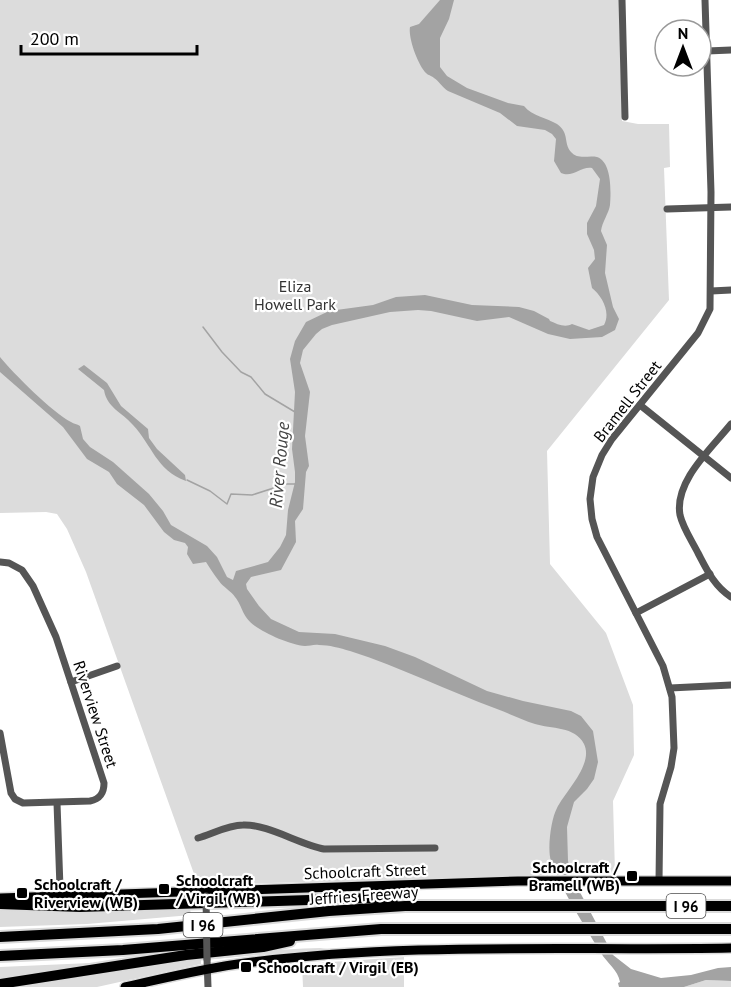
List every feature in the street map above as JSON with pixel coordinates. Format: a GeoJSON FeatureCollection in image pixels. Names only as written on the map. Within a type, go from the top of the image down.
{"type":"FeatureCollection","features":[{"type":"Feature","properties":{"kind":"highway"},"geometry":{"type":"LineString","coordinates":[[0,904],[80,907],[373,898],[405,906]]}},
{"type":"Feature","properties":{"kind":"highway","name":"Jeffries Freeway"},"geometry":{"type":"LineString","coordinates":[[0,937],[158,929],[329,911],[405,906],[731,906]]}},
{"type":"Feature","properties":{"kind":"highway","name":"I 96"},"geometry":{"type":"LineString","coordinates":[[0,956],[123,950],[333,932],[415,928],[731,929]]}},
{"type":"Feature","properties":{"kind":"highway"},"geometry":{"type":"LineString","coordinates":[[0,984],[186,955],[263,947],[333,932]]}},
{"type":"Feature","properties":{"kind":"main road","name":"Schoolcraft Street"},"geometry":{"type":"LineString","coordinates":[[0,898],[206,894],[483,881],[731,881]]}},
{"type":"Feature","properties":{"kind":"main road"},"geometry":{"type":"LineString","coordinates":[[125,987],[207,964],[385,951],[476,948],[731,948]]}},
{"type":"Feature","properties":{"kind":"street"},"geometry":{"type":"LineString","coordinates":[[622,0],[625,117]]}},
{"type":"Feature","properties":{"kind":"street","name":"Bramell Street"},"geometry":{"type":"LineString","coordinates":[[705,0],[705,18]]}},
{"type":"Feature","properties":{"kind":"street"},"geometry":{"type":"LineString","coordinates":[[713,51],[731,50]]}},
{"type":"Feature","properties":{"kind":"street","name":"Bramell Street"},"geometry":{"type":"LineString","coordinates":[[659,881],[660,804],[674,748],[673,704],[663,666],[597,537],[590,499],[593,477],[602,455],[704,326],[710,309],[711,208],[707,78]]}},
{"type":"Feature","properties":{"kind":"street"},"geometry":{"type":"LineString","coordinates":[[667,209],[731,207]]}},
{"type":"Feature","properties":{"kind":"street"},"geometry":{"type":"LineString","coordinates":[[711,291],[731,290]]}},
{"type":"Feature","properties":{"kind":"street"},"geometry":{"type":"LineString","coordinates":[[640,405],[731,478]]}},
{"type":"Feature","properties":{"kind":"street"},"geometry":{"type":"LineString","coordinates":[[731,424],[684,484],[680,497],[683,524],[717,586],[731,597]]}},
{"type":"Feature","properties":{"kind":"street","name":"Riverview Street"},"geometry":{"type":"LineString","coordinates":[[0,562],[15,566],[30,579],[56,637],[102,775],[104,788],[102,794],[95,800],[57,802]]}},
{"type":"Feature","properties":{"kind":"street"},"geometry":{"type":"LineString","coordinates":[[636,613],[710,574]]}},
{"type":"Feature","properties":{"kind":"street"},"geometry":{"type":"LineString","coordinates":[[71,682],[117,666]]}},
{"type":"Feature","properties":{"kind":"street"},"geometry":{"type":"LineString","coordinates":[[670,688],[731,685]]}},
{"type":"Feature","properties":{"kind":"street"},"geometry":{"type":"LineString","coordinates":[[0,733],[12,796],[23,803],[57,802],[60,888],[66,896]]}},
{"type":"Feature","properties":{"kind":"street"},"geometry":{"type":"LineString","coordinates":[[198,838],[243,825],[260,828],[324,849],[435,848]]}},
{"type":"Feature","properties":{"kind":"street"},"geometry":{"type":"LineString","coordinates":[[206,894],[208,987]]}},
{"type":"Feature","properties":{"kind":"green space","name":"Eliza Howell Park"},"geometry":{"type":"Polygon","coordinates":[[[0,0],[619,0],[622,121],[638,124],[669,124],[670,167],[664,168],[669,300],[547,451],[550,564],[606,633],[633,705],[634,755],[613,801],[615,873],[198,885],[86,572],[67,529],[57,514],[46,512],[0,513],[0,0]]]}},
{"type":"Feature","properties":{"kind":"green space"},"geometry":{"type":"Polygon","coordinates":[[[190,908],[191,915],[87,924],[0,927],[0,910],[47,912],[190,908]]]}},
{"type":"Feature","properties":{"kind":"green space"},"geometry":{"type":"Polygon","coordinates":[[[328,949],[201,960],[201,964],[97,987],[9,987],[203,957],[328,949]]]}},
{"type":"Feature","properties":{"kind":"green space"},"geometry":{"type":"Polygon","coordinates":[[[404,957],[404,987],[303,987],[302,964],[404,957]]]}},
{"type":"Feature","properties":{"kind":"green space"},"geometry":{"type":"Polygon","coordinates":[[[113,962],[0,980],[0,967],[113,962]]]}},
{"type":"Feature","properties":{"kind":"green space"},"geometry":{"type":"Polygon","coordinates":[[[706,980],[731,981],[731,987],[684,987],[706,980]]]}},
{"type":"Feature","properties":{"kind":"shaded area"},"geometry":{"type":"Polygon","coordinates":[[[440,0],[454,0],[449,19],[440,38],[440,67],[447,76],[467,88],[508,103],[524,106],[535,115],[557,124],[564,131],[571,152],[580,157],[597,157],[606,165],[610,178],[610,205],[601,231],[607,245],[605,273],[613,307],[619,319],[615,330],[602,337],[570,339],[548,334],[509,317],[477,321],[418,310],[390,312],[322,329],[303,350],[300,363],[310,392],[305,436],[309,466],[306,472],[303,509],[295,521],[296,542],[281,570],[251,577],[246,584],[247,589],[271,619],[299,632],[335,634],[385,646],[415,657],[487,691],[571,711],[581,716],[593,731],[598,762],[594,779],[574,802],[567,827],[568,861],[572,877],[613,955],[631,969],[661,978],[731,967],[731,981],[706,980],[684,987],[619,987],[617,974],[601,953],[574,908],[555,872],[550,856],[550,834],[555,813],[582,769],[585,760],[586,752],[580,738],[569,731],[525,721],[369,657],[331,646],[293,644],[260,629],[251,623],[235,597],[221,583],[206,562],[193,564],[187,554],[188,547],[185,543],[174,540],[164,532],[144,505],[117,484],[109,472],[87,459],[63,427],[0,372],[0,357],[44,402],[72,423],[80,426],[83,439],[90,447],[113,462],[149,494],[171,525],[207,546],[217,557],[227,577],[233,580],[236,571],[268,562],[286,535],[288,510],[295,482],[292,449],[295,392],[290,359],[295,341],[306,322],[329,311],[373,305],[396,297],[425,295],[472,305],[519,307],[534,311],[558,324],[567,326],[572,324],[589,330],[604,325],[606,310],[599,295],[592,288],[588,268],[595,259],[587,234],[587,223],[596,206],[600,179],[592,168],[569,174],[561,173],[554,161],[556,139],[552,134],[545,130],[517,126],[500,113],[448,91],[426,73],[414,51],[410,27],[419,24],[440,0]]]}},
{"type":"Feature","properties":{"kind":"shaded area"},"geometry":{"type":"Polygon","coordinates":[[[84,365],[107,383],[121,406],[148,429],[149,438],[157,449],[185,475],[186,481],[161,464],[140,433],[108,401],[104,390],[78,369],[84,365]]]}},
{"type":"Feature","properties":{"kind":"waterway"},"geometry":{"type":"LineString","coordinates":[[203,327],[241,372],[251,377],[265,394],[295,412]]}},
{"type":"Feature","properties":{"kind":"waterway","name":"River Rouge"},"geometry":{"type":"LineString","coordinates":[[187,480],[210,491],[227,504],[231,494],[252,495],[286,484],[296,484]]}},
{"type":"Feature","properties":{"kind":"place","name":"Schoolcraft / Bramell (WB)"},"geometry":{"type":"Point","coordinates":[632,876]}},
{"type":"Feature","properties":{"kind":"place","name":"Schoolcraft / Virgil (WB)"},"geometry":{"type":"Point","coordinates":[164,889]}},
{"type":"Feature","properties":{"kind":"place","name":"Schoolcraft / Riverview (WB)"},"geometry":{"type":"Point","coordinates":[22,893]}},
{"type":"Feature","properties":{"kind":"place","name":"Schoolcraft / Virgil (EB)"},"geometry":{"type":"Point","coordinates":[246,967]}}]}
